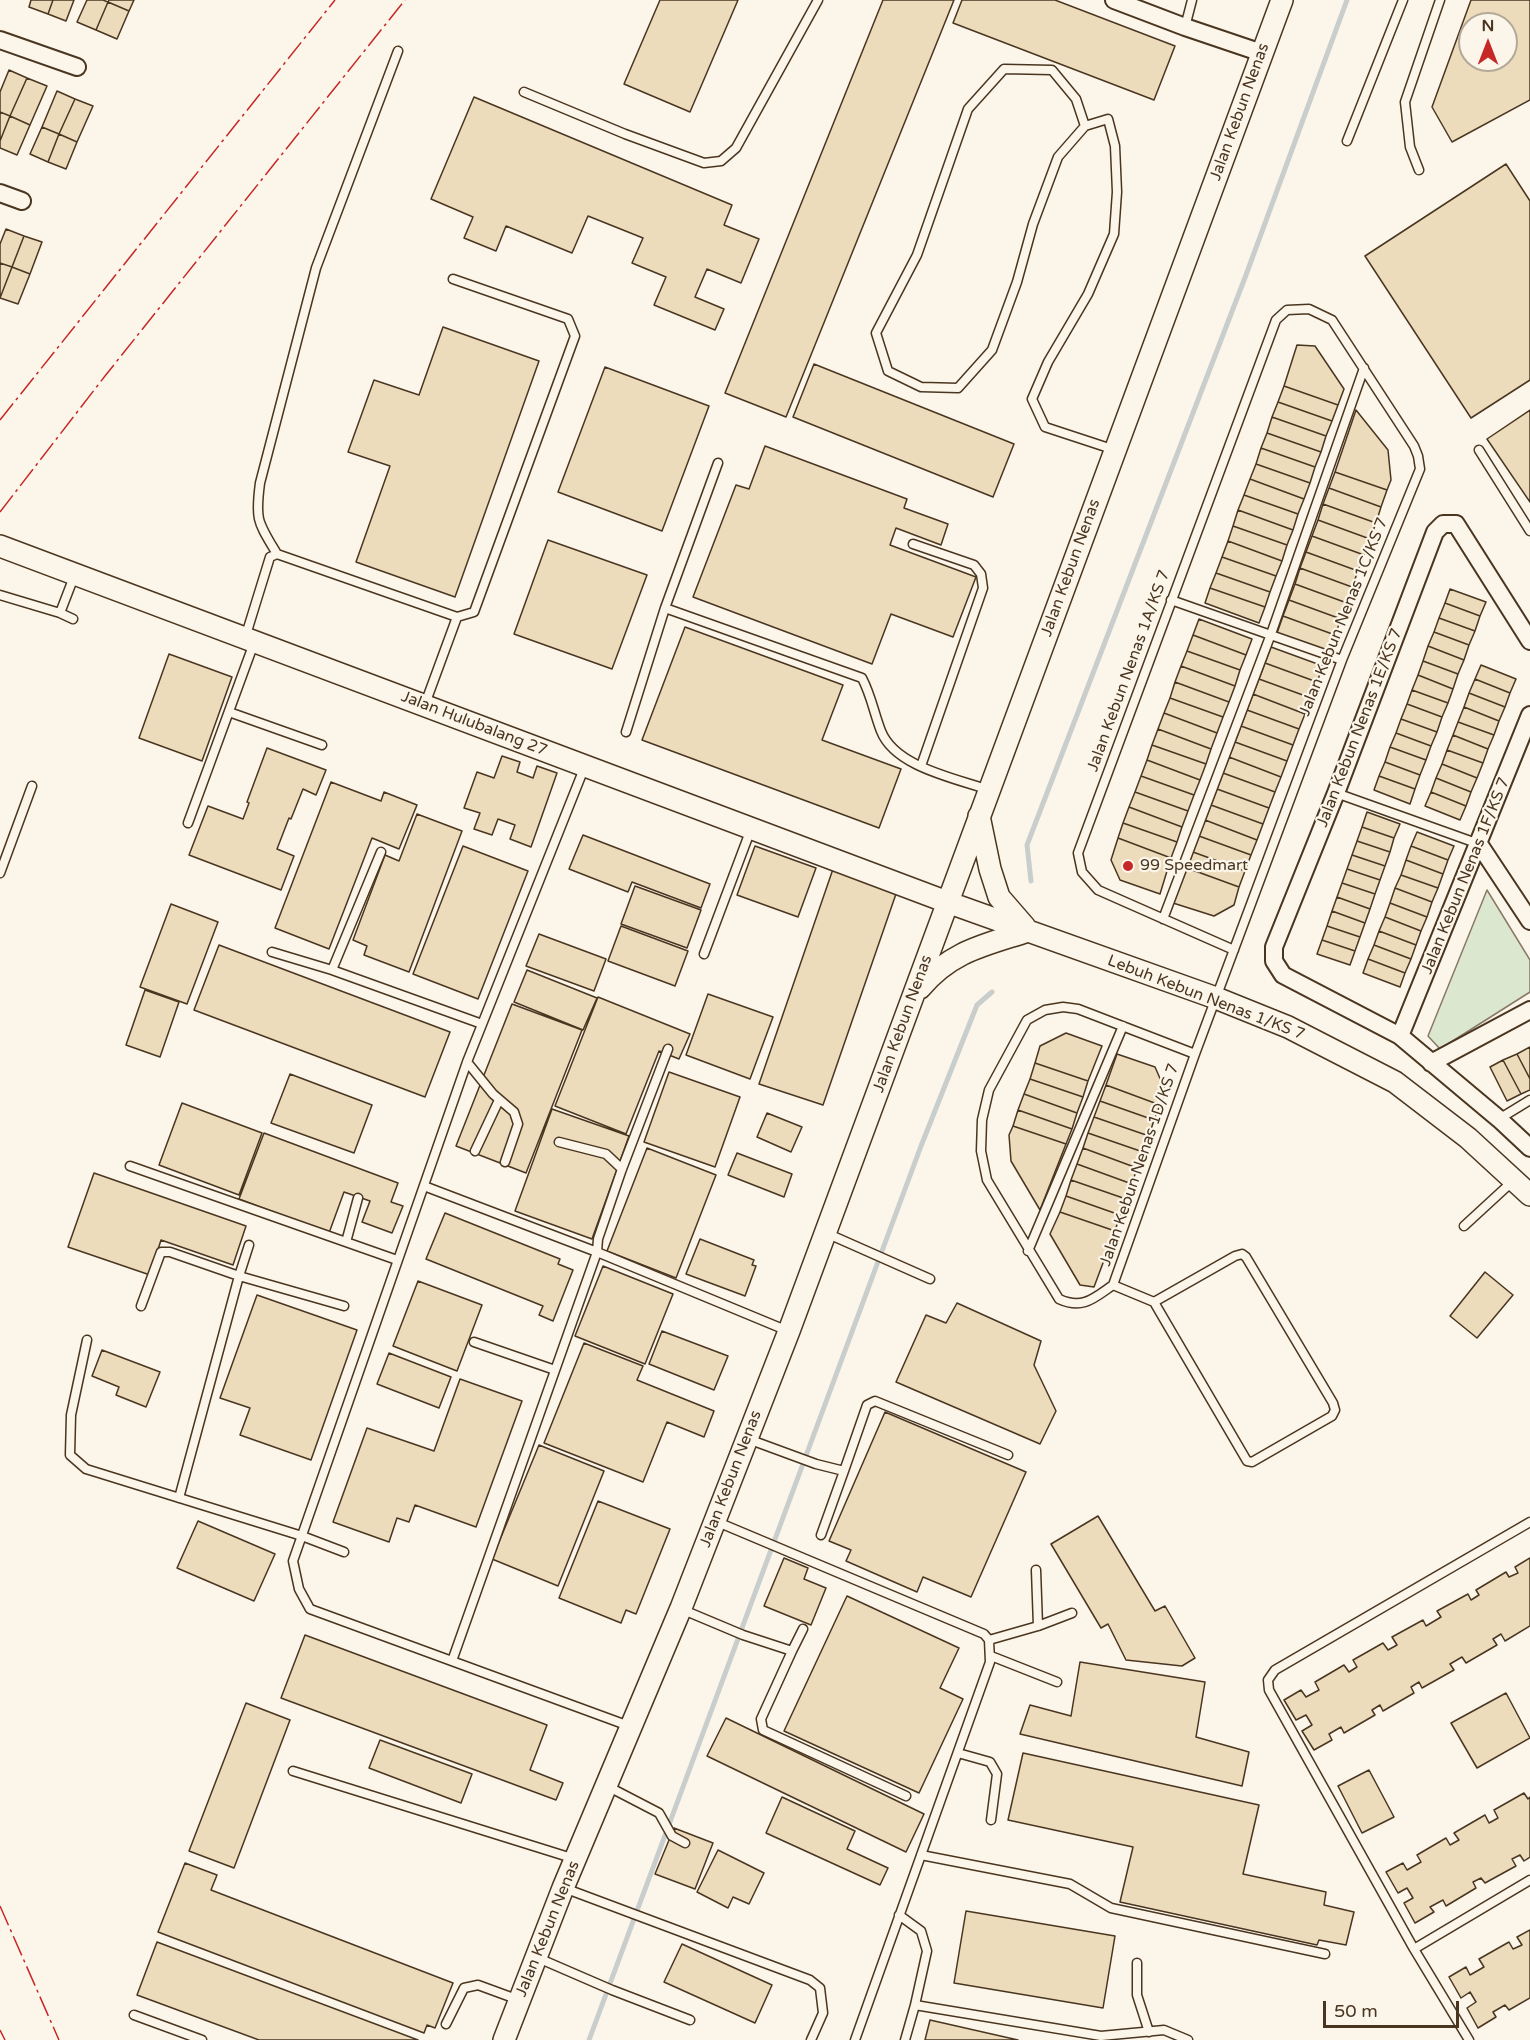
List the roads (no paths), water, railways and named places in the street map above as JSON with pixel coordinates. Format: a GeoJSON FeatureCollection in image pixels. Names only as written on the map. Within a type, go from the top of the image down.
{"type":"FeatureCollection","features":[{"type":"Feature","properties":{"kind":"street"},"geometry":{"type":"LineString","coordinates":[[1114,0],[1262,53]]}},
{"type":"Feature","properties":{"kind":"street","name":"Jalan Kebun Nenas"},"geometry":{"type":"LineString","coordinates":[[504,2040],[563,1888],[681,1608],[789,1331],[1282,0]]}},
{"type":"Feature","properties":{"kind":"street"},"geometry":{"type":"LineString","coordinates":[[0,40],[77,67]]}},
{"type":"Feature","properties":{"kind":"street"},"geometry":{"type":"LineString","coordinates":[[0,193],[22,201]]}},
{"type":"Feature","properties":{"kind":"street","name":"Jalan Kebun Nenas 1E/KS 7"},"geometry":{"type":"LineString","coordinates":[[1400,1036],[1283,975],[1274,961],[1274,947],[1336,793],[1435,532],[1443,524],[1456,524],[1530,640]]}},
{"type":"Feature","properties":{"kind":"street","name":"Jalan Hulubalang 27"},"geometry":{"type":"LineString","coordinates":[[0,546],[947,902]]}},
{"type":"Feature","properties":{"kind":"street","name":"Jalan Kebun Nenas 1F/KS 7"},"geometry":{"type":"LineString","coordinates":[[1400,1036],[1530,715]]}},
{"type":"Feature","properties":{"kind":"street"},"geometry":{"type":"LineString","coordinates":[[913,996],[932,973],[970,949],[1017,927],[999,897],[990,869],[979,816]]}},
{"type":"Feature","properties":{"kind":"street"},"geometry":{"type":"LineString","coordinates":[[1479,844],[1530,921]]}},
{"type":"Feature","properties":{"kind":"street","name":"Lebuh Kebun Nenas 1/KS 7"},"geometry":{"type":"LineString","coordinates":[[947,902],[1216,998],[1288,1028],[1395,1082],[1468,1138],[1526,1190]]}},
{"type":"Feature","properties":{"kind":"street"},"geometry":{"type":"LineString","coordinates":[[1431,1063],[1530,1010]]}},
{"type":"Feature","properties":{"kind":"street"},"geometry":{"type":"LineString","coordinates":[[1400,1036],[1530,1148]]}},
{"type":"Feature","properties":{"kind":"lane"},"geometry":{"type":"LineString","coordinates":[[524,92],[625,134],[704,163],[721,161],[736,148],[818,0]]}},
{"type":"Feature","properties":{"kind":"lane"},"geometry":{"type":"LineString","coordinates":[[1185,27],[1192,0]]}},
{"type":"Feature","properties":{"kind":"lane"},"geometry":{"type":"LineString","coordinates":[[1347,141],[1403,0]]}},
{"type":"Feature","properties":{"kind":"lane"},"geometry":{"type":"LineString","coordinates":[[1419,170],[1410,147],[1405,102],[1440,0]]}},
{"type":"Feature","properties":{"kind":"lane"},"geometry":{"type":"LineString","coordinates":[[398,51],[316,268],[260,483],[256,510],[260,525],[277,554],[457,617],[474,612],[575,336],[568,319],[453,279]]}},
{"type":"Feature","properties":{"kind":"lane"},"geometry":{"type":"LineString","coordinates":[[1085,126],[1076,99],[1052,70],[1004,69],[968,108],[917,255],[876,333],[888,370],[921,387],[958,388],[992,350],[1017,282],[1033,224],[1058,157],[1085,126],[1108,119],[1115,146],[1117,192],[1114,234],[1088,294],[1048,362],[1032,399],[1045,427],[1115,450]]}},
{"type":"Feature","properties":{"kind":"lane","name":"Jalan Kebun Nenas 1C/KS 7"},"geometry":{"type":"LineString","coordinates":[[1216,998],[1342,660],[1420,469],[1414,446],[1332,320],[1309,309],[1287,310],[1276,320]]}},
{"type":"Feature","properties":{"kind":"lane","name":"Jalan Kebun Nenas 1A/KS 7"},"geometry":{"type":"LineString","coordinates":[[1234,950],[1098,890],[1082,872],[1078,853],[1276,320]]}},
{"type":"Feature","properties":{"kind":"lane"},"geometry":{"type":"LineString","coordinates":[[1163,919],[1271,634],[1364,368]]}},
{"type":"Feature","properties":{"kind":"lane"},"geometry":{"type":"LineString","coordinates":[[1479,450],[1530,531]]}},
{"type":"Feature","properties":{"kind":"lane"},"geometry":{"type":"LineString","coordinates":[[626,732],[664,608],[718,463]]}},
{"type":"Feature","properties":{"kind":"lane"},"geometry":{"type":"LineString","coordinates":[[913,544],[974,565],[981,574],[983,588],[921,766]]}},
{"type":"Feature","properties":{"kind":"lane"},"geometry":{"type":"LineString","coordinates":[[188,823],[229,712],[250,640],[270,557],[277,554]]}},
{"type":"Feature","properties":{"kind":"lane"},"geometry":{"type":"LineString","coordinates":[[60,612],[75,574]]}},
{"type":"Feature","properties":{"kind":"lane"},"geometry":{"type":"LineString","coordinates":[[0,595],[60,612],[73,619]]}},
{"type":"Feature","properties":{"kind":"lane"},"geometry":{"type":"LineString","coordinates":[[1171,600],[1342,660]]}},
{"type":"Feature","properties":{"kind":"lane"},"geometry":{"type":"LineString","coordinates":[[664,608],[862,678],[871,696],[882,733],[902,758],[989,790]]}},
{"type":"Feature","properties":{"kind":"lane"},"geometry":{"type":"LineString","coordinates":[[425,706],[457,617]]}},
{"type":"Feature","properties":{"kind":"lane"},"geometry":{"type":"LineString","coordinates":[[229,712],[322,745]]}},
{"type":"Feature","properties":{"kind":"lane"},"geometry":{"type":"LineString","coordinates":[[585,766],[467,1062],[293,1561],[299,1589],[310,1609],[632,1727]]}},
{"type":"Feature","properties":{"kind":"lane"},"geometry":{"type":"LineString","coordinates":[[0,873],[32,786]]}},
{"type":"Feature","properties":{"kind":"lane"},"geometry":{"type":"LineString","coordinates":[[1336,793],[1479,844]]}},
{"type":"Feature","properties":{"kind":"lane"},"geometry":{"type":"LineString","coordinates":[[704,954],[751,828]]}},
{"type":"Feature","properties":{"kind":"lane"},"geometry":{"type":"LineString","coordinates":[[332,970],[381,852]]}},
{"type":"Feature","properties":{"kind":"lane"},"geometry":{"type":"LineString","coordinates":[[272,952],[332,970],[482,1024]]}},
{"type":"Feature","properties":{"kind":"lane","name":"Jalan Kebun Nenas 1D/KS 7"},"geometry":{"type":"LineString","coordinates":[[1028,1251],[1059,1299],[1068,1303],[1087,1302],[1113,1285],[1216,998]]}},
{"type":"Feature","properties":{"kind":"lane"},"geometry":{"type":"LineString","coordinates":[[1028,1251],[987,1180],[981,1151],[982,1120],[989,1090],[1027,1020],[1044,1010],[1063,1007],[1078,1009],[1195,1054]]}},
{"type":"Feature","properties":{"kind":"lane"},"geometry":{"type":"LineString","coordinates":[[1028,1251],[1123,1026]]}},
{"type":"Feature","properties":{"kind":"lane"},"geometry":{"type":"LineString","coordinates":[[452,1661],[597,1252],[598,1239],[622,1169],[668,1049]]}},
{"type":"Feature","properties":{"kind":"lane"},"geometry":{"type":"LineString","coordinates":[[467,1062],[499,1100],[514,1112],[518,1124],[505,1162]]}},
{"type":"Feature","properties":{"kind":"lane"},"geometry":{"type":"LineString","coordinates":[[475,1151],[499,1100]]}},
{"type":"Feature","properties":{"kind":"lane"},"geometry":{"type":"LineString","coordinates":[[1499,1119],[1530,1100]]}},
{"type":"Feature","properties":{"kind":"lane"},"geometry":{"type":"LineString","coordinates":[[560,1142],[606,1154],[622,1169]]}},
{"type":"Feature","properties":{"kind":"lane"},"geometry":{"type":"LineString","coordinates":[[130,1166],[397,1260]]}},
{"type":"Feature","properties":{"kind":"lane"},"geometry":{"type":"LineString","coordinates":[[424,1186],[597,1252],[789,1331]]}},
{"type":"Feature","properties":{"kind":"lane"},"geometry":{"type":"LineString","coordinates":[[1464,1226],[1526,1190]]}},
{"type":"Feature","properties":{"kind":"lane"},"geometry":{"type":"LineString","coordinates":[[346,1242],[358,1198]]}},
{"type":"Feature","properties":{"kind":"lane"},"geometry":{"type":"LineString","coordinates":[[826,1233],[930,1279]]}},
{"type":"Feature","properties":{"kind":"lane"},"geometry":{"type":"LineString","coordinates":[[178,1498],[249,1245]]}},
{"type":"Feature","properties":{"kind":"lane"},"geometry":{"type":"LineString","coordinates":[[141,1306],[161,1252],[170,1252],[344,1306]]}},
{"type":"Feature","properties":{"kind":"lane"},"geometry":{"type":"LineString","coordinates":[[1113,1285],[1154,1302],[1247,1461],[1252,1462],[1332,1416],[1335,1410],[1333,1403],[1246,1257],[1242,1254],[1154,1302]]}},
{"type":"Feature","properties":{"kind":"lane"},"geometry":{"type":"LineString","coordinates":[[87,1340],[71,1415],[70,1455],[86,1469],[302,1536],[344,1552]]}},
{"type":"Feature","properties":{"kind":"lane"},"geometry":{"type":"LineString","coordinates":[[474,1342],[555,1370]]}},
{"type":"Feature","properties":{"kind":"lane"},"geometry":{"type":"LineString","coordinates":[[821,1535],[867,1405],[875,1401],[1008,1455]]}},
{"type":"Feature","properties":{"kind":"lane"},"geometry":{"type":"LineString","coordinates":[[747,1438],[844,1472]]}},
{"type":"Feature","properties":{"kind":"lane"},"geometry":{"type":"LineString","coordinates":[[714,1521],[984,1634],[989,1641],[991,1656],[855,2040]]}},
{"type":"Feature","properties":{"kind":"lane"},"geometry":{"type":"LineString","coordinates":[[1469,2040],[1414,1949],[1269,1690],[1268,1680],[1275,1670],[1530,1522]]}},
{"type":"Feature","properties":{"kind":"lane"},"geometry":{"type":"LineString","coordinates":[[1036,1570],[1038,1626]]}},
{"type":"Feature","properties":{"kind":"lane"},"geometry":{"type":"LineString","coordinates":[[681,1608],[739,1633],[792,1651]]}},
{"type":"Feature","properties":{"kind":"lane"},"geometry":{"type":"LineString","coordinates":[[989,1641],[1072,1613]]}},
{"type":"Feature","properties":{"kind":"lane"},"geometry":{"type":"LineString","coordinates":[[803,1629],[761,1719],[764,1730],[906,1796]]}},
{"type":"Feature","properties":{"kind":"lane"},"geometry":{"type":"LineString","coordinates":[[991,1656],[1057,1682]]}},
{"type":"Feature","properties":{"kind":"lane"},"geometry":{"type":"LineString","coordinates":[[958,1753],[990,1762],[997,1774],[991,1820]]}},
{"type":"Feature","properties":{"kind":"lane"},"geometry":{"type":"LineString","coordinates":[[293,1771],[575,1860]]}},
{"type":"Feature","properties":{"kind":"lane"},"geometry":{"type":"LineString","coordinates":[[607,1786],[659,1813],[672,1836],[685,1843]]}},
{"type":"Feature","properties":{"kind":"lane"},"geometry":{"type":"LineString","coordinates":[[921,1855],[1070,1884],[1111,1908],[1325,1954]]}},
{"type":"Feature","properties":{"kind":"lane"},"geometry":{"type":"LineString","coordinates":[[1414,1949],[1530,1880]]}},
{"type":"Feature","properties":{"kind":"lane"},"geometry":{"type":"LineString","coordinates":[[563,1888],[810,1980],[820,1988],[823,2013],[811,2040]]}},
{"type":"Feature","properties":{"kind":"lane"},"geometry":{"type":"LineString","coordinates":[[899,1915],[921,1931],[927,1951],[915,2005],[904,2040]]}},
{"type":"Feature","properties":{"kind":"lane"},"geometry":{"type":"LineString","coordinates":[[536,1957],[690,2020]]}},
{"type":"Feature","properties":{"kind":"lane"},"geometry":{"type":"LineString","coordinates":[[1137,1963],[1137,1995],[1149,2032]]}},
{"type":"Feature","properties":{"kind":"lane"},"geometry":{"type":"LineString","coordinates":[[446,2024],[464,1988],[478,1985],[519,2000]]}},
{"type":"Feature","properties":{"kind":"lane"},"geometry":{"type":"LineString","coordinates":[[915,2005],[1101,2038],[1164,2030],[1188,2040]]}},
{"type":"Feature","properties":{"kind":"lane"},"geometry":{"type":"LineString","coordinates":[[134,2015],[202,2040]]}},
{"type":"Feature","properties":{"kind":"waterway"},"geometry":{"type":"LineString","coordinates":[[1031,881],[1027,845],[1246,275],[1347,0]]}},
{"type":"Feature","properties":{"kind":"waterway"},"geometry":{"type":"LineString","coordinates":[[589,2040],[921,1146],[977,1005],[992,992]]}},
{"type":"Feature","properties":{"kind":"place","name":"99 Speedmart"},"geometry":{"type":"Point","coordinates":[1128,866]}}]}
